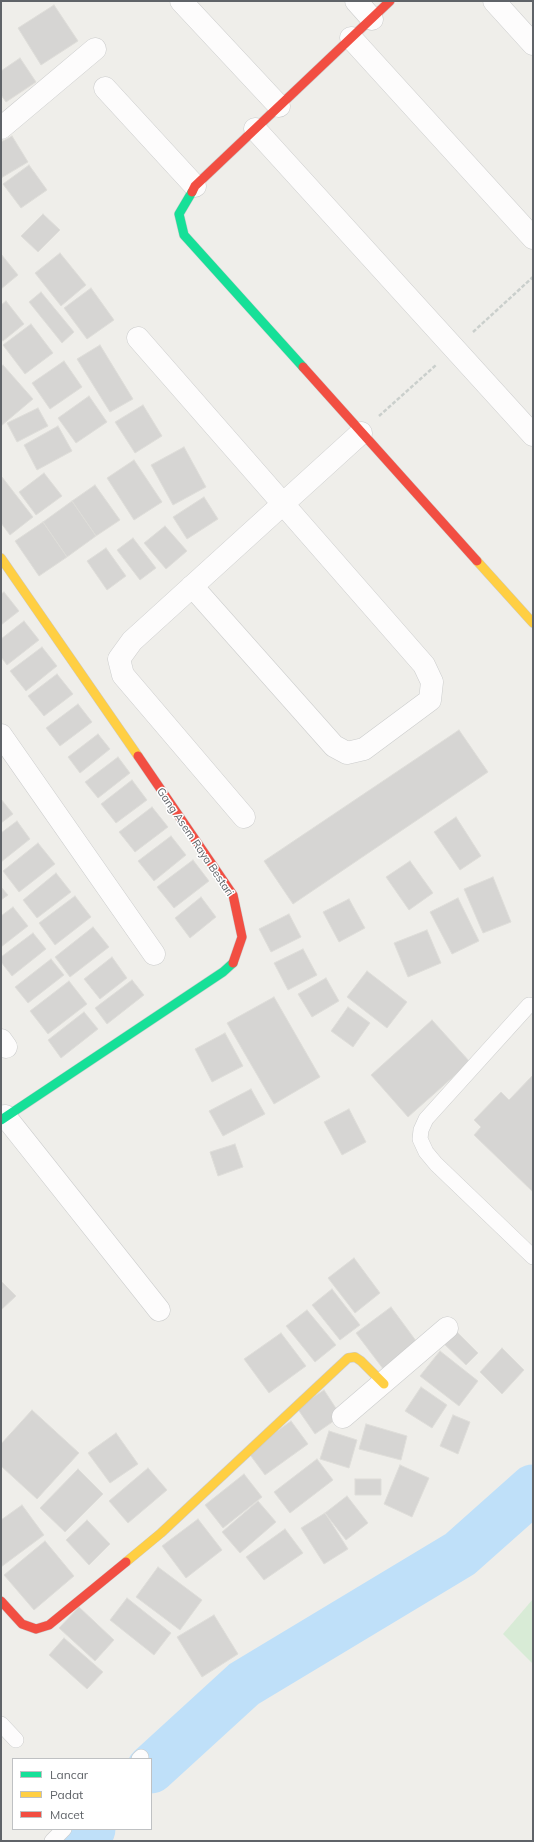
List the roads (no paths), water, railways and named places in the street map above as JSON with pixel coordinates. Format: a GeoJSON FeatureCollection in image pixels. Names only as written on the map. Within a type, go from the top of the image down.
{"type":"FeatureCollection","features":[{"type":"Feature","properties":{"kind":"street"},"geometry":{"type":"LineString","coordinates":[[181,1],[279,106]]}},
{"type":"Feature","properties":{"kind":"street"},"geometry":{"type":"LineString","coordinates":[[356,1],[372,19]]}},
{"type":"Feature","properties":{"kind":"street"},"geometry":{"type":"LineString","coordinates":[[390,1],[195,186],[179,214],[184,234],[533,623]]}},
{"type":"Feature","properties":{"kind":"street"},"geometry":{"type":"LineString","coordinates":[[494,1],[533,44]]}},
{"type":"Feature","properties":{"kind":"street"},"geometry":{"type":"LineString","coordinates":[[351,38],[533,238]]}},
{"type":"Feature","properties":{"kind":"street"},"geometry":{"type":"LineString","coordinates":[[1,128],[95,49]]}},
{"type":"Feature","properties":{"kind":"street"},"geometry":{"type":"LineString","coordinates":[[105,88],[195,186]]}},
{"type":"Feature","properties":{"kind":"street"},"geometry":{"type":"LineString","coordinates":[[255,129],[533,435]]}},
{"type":"Feature","properties":{"kind":"street"},"geometry":{"type":"LineString","coordinates":[[138,338],[424,665],[432,682],[430,700],[364,749],[347,753],[334,746],[192,586]]}},
{"type":"Feature","properties":{"kind":"street"},"geometry":{"type":"LineString","coordinates":[[244,817],[123,676],[119,659],[132,641],[361,433]]}},
{"type":"Feature","properties":{"kind":"street","name":"Gang Asem Raya Bestari"},"geometry":{"type":"LineString","coordinates":[[1,558],[233,895],[242,937],[233,963],[223,972],[3,1118]]}},
{"type":"Feature","properties":{"kind":"street"},"geometry":{"type":"LineString","coordinates":[[1,735],[154,954]]}},
{"type":"Feature","properties":{"kind":"street"},"geometry":{"type":"LineString","coordinates":[[3,1118],[158,1310]]}},
{"type":"Feature","properties":{"kind":"street"},"geometry":{"type":"LineString","coordinates":[[343,1417],[384,1384],[447,1328]]}},
{"type":"Feature","properties":{"kind":"street"},"geometry":{"type":"LineString","coordinates":[[1,1601],[22,1624],[36,1629],[49,1625],[160,1533],[348,1358],[355,1357],[361,1361],[384,1384]]}},
{"type":"Feature","properties":{"kind":"lane"},"geometry":{"type":"LineString","coordinates":[[529,1005],[426,1119],[421,1130],[420,1140],[426,1152],[436,1164],[533,1257]]}},
{"type":"Feature","properties":{"kind":"lane"},"geometry":{"type":"LineString","coordinates":[[1,1724],[16,1740]]}},
{"type":"Feature","properties":{"kind":"lane"},"geometry":{"type":"LineString","coordinates":[[52,1841],[63,1830]]}},
{"type":"Feature","properties":{"kind":"waterway"},"geometry":{"type":"LineString","coordinates":[[152,1768],[244,1684],[460,1554],[533,1489]]}},
{"type":"Feature","properties":{"kind":"waterway"},"geometry":{"type":"LineString","coordinates":[[79,1841],[90,1830]]}}]}
